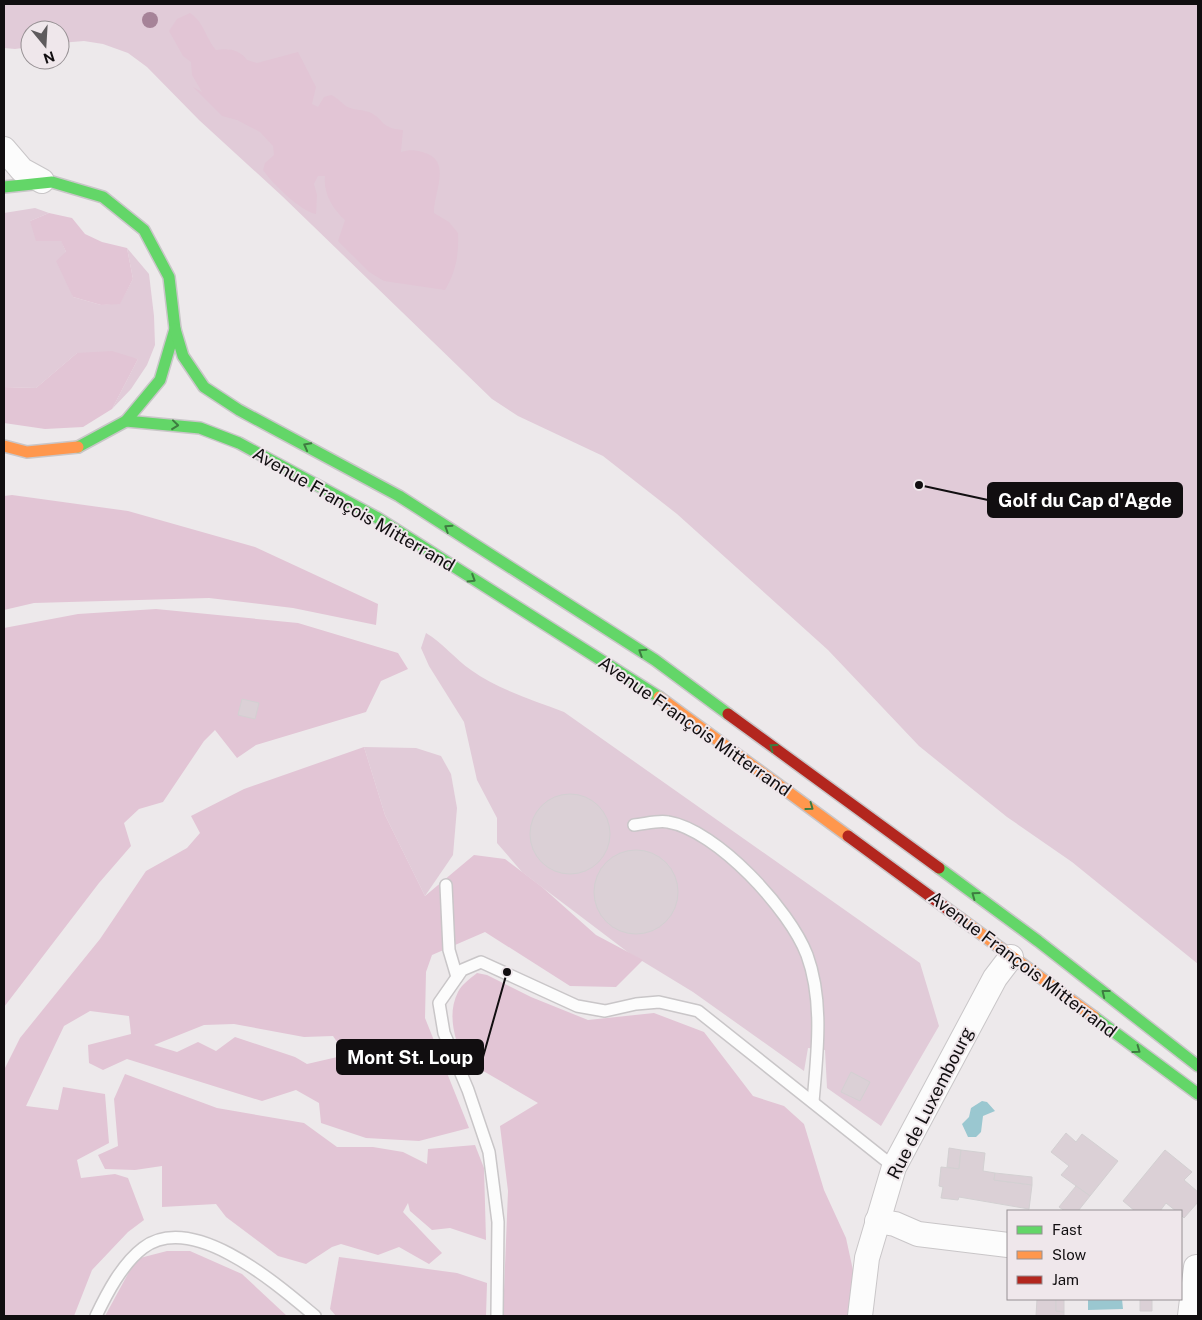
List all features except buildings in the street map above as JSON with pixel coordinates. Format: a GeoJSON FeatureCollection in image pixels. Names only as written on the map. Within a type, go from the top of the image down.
{"type":"FeatureCollection","features":[{"type":"Feature","properties":{"kind":"main road"},"geometry":{"type":"LineString","coordinates":[[4,187],[42,181],[52,182],[103,197],[144,230],[169,277],[175,329],[160,380],[126,422],[79,447],[27,452],[4,446]]}},
{"type":"Feature","properties":{"kind":"main road","name":"Avenue François Mitterrand"},"geometry":{"type":"LineString","coordinates":[[175,329],[183,356],[204,387],[239,410],[399,496],[654,660],[1038,940],[1198,1066]]}},
{"type":"Feature","properties":{"kind":"main road","name":"Avenue François Mitterrand"},"geometry":{"type":"LineString","coordinates":[[126,422],[200,428],[239,443],[376,518],[662,699],[1198,1094]]}},
{"type":"Feature","properties":{"kind":"street"},"geometry":{"type":"LineString","coordinates":[[4,150],[22,170],[42,181]]}},
{"type":"Feature","properties":{"kind":"street","name":"Rue de Luxembourg"},"geometry":{"type":"LineString","coordinates":[[860,1316],[867,1258],[894,1167],[995,978],[1011,957]]}},
{"type":"Feature","properties":{"kind":"street"},"geometry":{"type":"LineString","coordinates":[[877,1221],[896,1224],[918,1234],[1007,1245]]}},
{"type":"Feature","properties":{"kind":"street"},"geometry":{"type":"LineString","coordinates":[[1190,1316],[1192,1267]]}},
{"type":"Feature","properties":{"kind":"lane"},"geometry":{"type":"LineString","coordinates":[[634,825],[668,822],[709,838],[754,879],[791,923],[807,955],[815,988],[818,1049],[813,1102]]}},
{"type":"Feature","properties":{"kind":"lane"},"geometry":{"type":"LineString","coordinates":[[446,885],[449,950],[457,977]]}},
{"type":"Feature","properties":{"kind":"lane"},"geometry":{"type":"LineString","coordinates":[[497,1316],[498,1222],[489,1152],[468,1090],[444,1033],[439,1003],[462,970],[480,962],[577,1006],[605,1011],[636,1004],[659,1002],[698,1011],[894,1167]]}},
{"type":"Feature","properties":{"kind":"lane"},"geometry":{"type":"LineString","coordinates":[[96,1316],[104,1298],[132,1258],[144,1246],[178,1237],[214,1248],[259,1270],[315,1316]]}},
{"type":"Feature","properties":{"kind":"shaded area"},"geometry":{"type":"Polygon","coordinates":[[[4,4],[1198,4],[1198,964],[1072,862],[1007,817],[919,746],[828,650],[677,514],[603,456],[518,416],[492,399],[282,196],[199,120],[147,67],[128,53],[103,44],[84,41],[70,42],[70,20],[20,20],[20,48],[4,48],[4,4]]]}},
{"type":"Feature","properties":{"kind":"shaded area"},"geometry":{"type":"Polygon","coordinates":[[[190,13],[201,25],[216,50],[234,50],[247,60],[257,63],[298,52],[316,87],[312,104],[318,107],[324,97],[331,95],[347,107],[369,112],[386,125],[403,130],[401,152],[408,150],[418,151],[428,154],[435,159],[440,172],[434,213],[449,222],[458,233],[456,263],[445,290],[384,281],[369,272],[338,241],[345,220],[327,194],[325,176],[318,176],[314,184],[317,195],[316,214],[302,208],[273,182],[263,170],[265,163],[274,155],[273,146],[260,132],[237,120],[222,116],[193,87],[202,92],[192,75],[191,62],[183,56],[169,31],[177,19],[190,13]]]}},
{"type":"Feature","properties":{"kind":"shaded area"},"geometry":{"type":"Polygon","coordinates":[[[35,208],[49,213],[30,221],[61,240],[66,252],[73,297],[101,305],[120,303],[133,279],[127,248],[149,274],[155,345],[147,365],[131,389],[112,409],[138,359],[77,353],[36,388],[4,387],[4,213],[35,208]]]}},
{"type":"Feature","properties":{"kind":"shaded area"},"geometry":{"type":"Polygon","coordinates":[[[49,213],[72,218],[85,234],[102,242],[127,248],[133,279],[120,304],[101,305],[73,297],[56,261],[66,252],[61,241],[36,241],[30,221],[49,213]]]}},
{"type":"Feature","properties":{"kind":"shaded area"},"geometry":{"type":"Polygon","coordinates":[[[112,351],[138,359],[112,409],[83,427],[45,429],[4,423],[4,387],[36,388],[77,353],[112,351]]]}},
{"type":"Feature","properties":{"kind":"shaded area"},"geometry":{"type":"Polygon","coordinates":[[[12,495],[128,511],[255,547],[378,604],[376,625],[293,608],[209,598],[34,603],[4,610],[4,496],[12,495]]]}},
{"type":"Feature","properties":{"kind":"shaded area"},"geometry":{"type":"Polygon","coordinates":[[[156,609],[298,623],[398,653],[408,669],[381,681],[366,712],[256,745],[237,758],[215,730],[204,741],[163,802],[139,809],[124,823],[131,846],[99,883],[4,1007],[4,628],[78,614],[156,609]]]}},
{"type":"Feature","properties":{"kind":"shaded area"},"geometry":{"type":"Polygon","coordinates":[[[426,633],[438,641],[465,666],[482,677],[516,694],[564,712],[920,963],[939,1026],[881,1126],[827,1088],[825,1050],[808,1048],[804,1071],[693,992],[629,953],[522,872],[497,843],[497,818],[477,780],[464,722],[429,666],[421,648],[426,633]]]}},
{"type":"Feature","properties":{"kind":"shaded area"},"geometry":{"type":"Polygon","coordinates":[[[364,747],[416,748],[441,756],[451,774],[457,808],[453,855],[425,896],[385,815],[364,747]]]}},
{"type":"Feature","properties":{"kind":"shaded area"},"geometry":{"type":"Polygon","coordinates":[[[364,747],[385,815],[425,896],[474,855],[505,859],[542,887],[596,935],[643,960],[616,987],[570,986],[485,932],[432,955],[426,972],[425,1018],[469,1128],[419,1141],[366,1138],[321,1123],[319,1103],[296,1090],[262,1101],[127,1059],[103,1070],[89,1063],[88,1045],[131,1034],[129,1016],[90,1011],[64,1026],[26,1106],[58,1110],[63,1087],[105,1094],[109,1143],[77,1160],[81,1178],[115,1174],[128,1178],[144,1220],[128,1232],[92,1270],[74,1316],[4,1316],[4,1070],[20,1038],[100,939],[146,871],[187,848],[200,833],[191,816],[244,789],[364,747]],[[234,1024],[204,1025],[154,1045],[177,1052],[198,1042],[216,1051],[235,1037],[295,1057],[307,1064],[346,1055],[333,1036],[304,1037],[234,1024]]]}},
{"type":"Feature","properties":{"kind":"shaded area"},"geometry":{"type":"Polygon","coordinates":[[[477,973],[487,975],[531,997],[588,1020],[654,1013],[704,1032],[753,1096],[784,1106],[804,1124],[824,1190],[846,1238],[856,1284],[850,1316],[503,1316],[508,1191],[500,1126],[538,1103],[485,1072],[464,1064],[454,1028],[454,1001],[459,989],[477,973]]]}},
{"type":"Feature","properties":{"kind":"shaded area"},"geometry":{"type":"Polygon","coordinates":[[[125,1074],[217,1108],[304,1123],[337,1147],[373,1147],[403,1152],[427,1164],[428,1149],[475,1145],[484,1168],[486,1240],[450,1228],[432,1230],[410,1211],[408,1203],[403,1212],[442,1253],[429,1264],[399,1247],[378,1255],[341,1244],[332,1247],[306,1264],[278,1256],[226,1217],[216,1204],[162,1207],[162,1166],[135,1170],[105,1169],[98,1155],[118,1146],[114,1099],[125,1074]]]}},
{"type":"Feature","properties":{"kind":"shaded area"},"geometry":{"type":"Polygon","coordinates":[[[167,1251],[190,1251],[242,1274],[287,1316],[105,1316],[136,1259],[167,1251]]]}},
{"type":"Feature","properties":{"kind":"shaded area"},"geometry":{"type":"Polygon","coordinates":[[[339,1257],[457,1273],[487,1283],[486,1316],[336,1316],[330,1309],[339,1257]]]}},
{"type":"Feature","properties":{"kind":"water"},"geometry":{"type":"Polygon","coordinates":[[[982,1101],[987,1102],[995,1111],[983,1116],[981,1132],[976,1137],[968,1137],[962,1124],[969,1117],[971,1108],[982,1101]]]}},
{"type":"Feature","properties":{"kind":"water"},"geometry":{"type":"Polygon","coordinates":[[[1088,1300],[1122,1300],[1123,1309],[1088,1310],[1088,1300]]]}},
{"type":"Feature","properties":{"kind":"traffic: fast"},"geometry":{"type":"LineString","coordinates":[[4,187],[52,182],[103,197],[144,230],[169,277],[175,329],[160,380],[126,421],[78,447]]}},
{"type":"Feature","properties":{"kind":"traffic: fast"},"geometry":{"type":"LineString","coordinates":[[175,329],[183,356],[204,387],[239,410],[399,496],[655,660],[728,714]]}},
{"type":"Feature","properties":{"kind":"traffic: fast"},"geometry":{"type":"LineString","coordinates":[[126,421],[200,428],[239,443],[376,517],[659,697]]}},
{"type":"Feature","properties":{"kind":"traffic: fast"},"geometry":{"type":"LineString","coordinates":[[939,868],[1038,941],[1198,1066]]}},
{"type":"Feature","properties":{"kind":"traffic: fast"},"geometry":{"type":"LineString","coordinates":[[1094,1017],[1198,1094]]}},
{"type":"Feature","properties":{"kind":"traffic: slow"},"geometry":{"type":"LineString","coordinates":[[4,446],[27,452],[78,447]]}},
{"type":"Feature","properties":{"kind":"traffic: slow"},"geometry":{"type":"LineString","coordinates":[[659,697],[848,836]]}},
{"type":"Feature","properties":{"kind":"traffic: slow"},"geometry":{"type":"LineString","coordinates":[[961,919],[1094,1017]]}},
{"type":"Feature","properties":{"kind":"traffic: jam"},"geometry":{"type":"LineString","coordinates":[[728,714],[939,868]]}},
{"type":"Feature","properties":{"kind":"traffic: jam"},"geometry":{"type":"LineString","coordinates":[[848,836],[961,919]]}},
{"type":"Feature","properties":{"kind":"place","name":"Golf du Cap d'Agde"},"geometry":{"type":"Point","coordinates":[919,485]}},
{"type":"Feature","properties":{"kind":"place","name":"Mont St. Loup"},"geometry":{"type":"Point","coordinates":[507,972]}}]}
